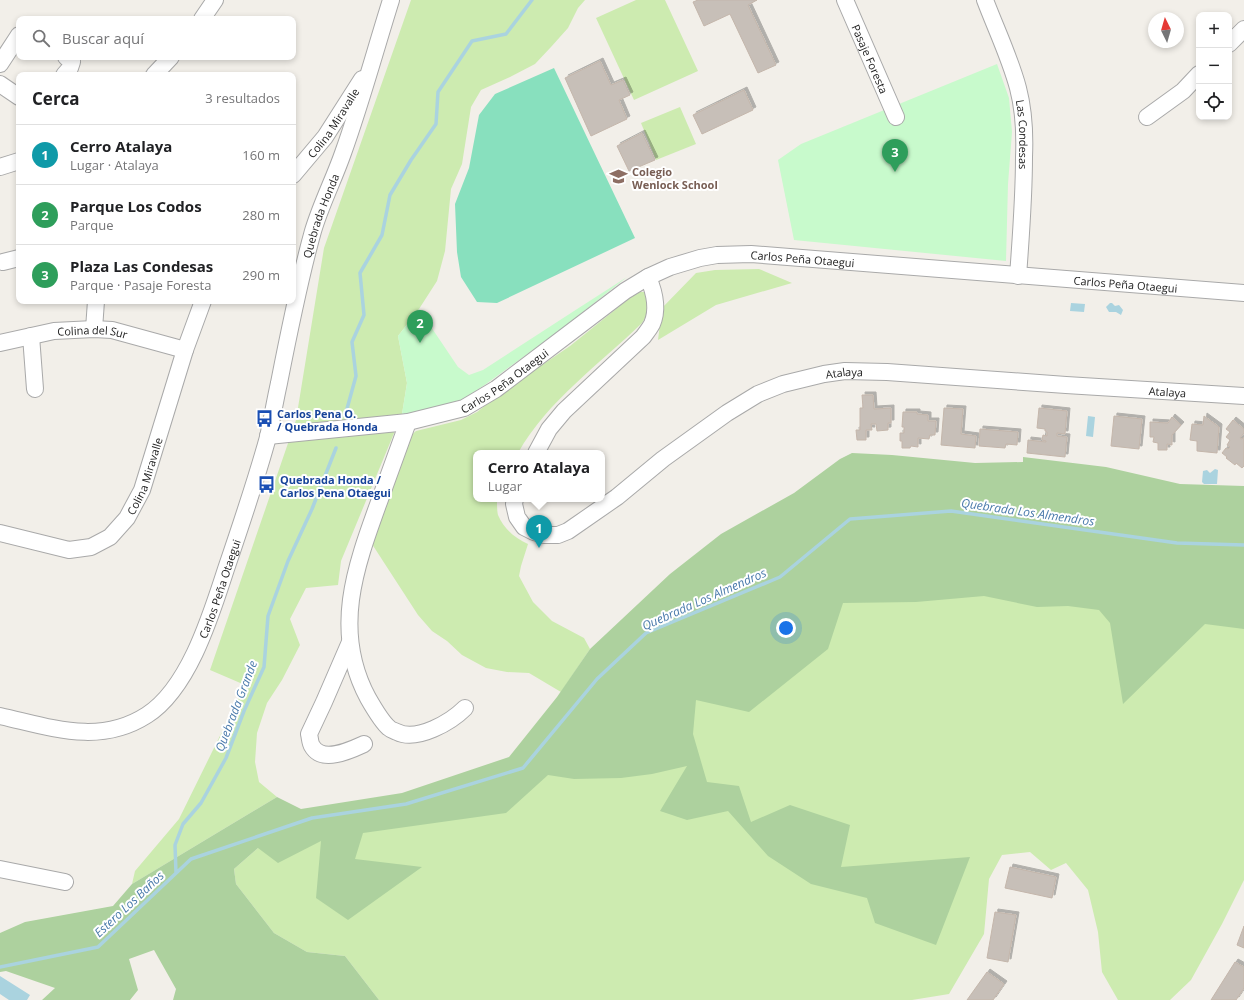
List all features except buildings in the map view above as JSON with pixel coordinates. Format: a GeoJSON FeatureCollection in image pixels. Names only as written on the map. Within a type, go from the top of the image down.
{"type":"FeatureCollection","features":[{"type":"Feature","properties":{"kind":"street"},"geometry":{"type":"LineString","coordinates":[[204,16],[215,0]]}},
{"type":"Feature","properties":{"kind":"street","name":"Quebrada Honda"},"geometry":{"type":"LineString","coordinates":[[296,299],[314,228],[343,153],[391,0]]}},
{"type":"Feature","properties":{"kind":"street","name":"Pasaje Foresta"},"geometry":{"type":"LineString","coordinates":[[845,0],[896,117]]}},
{"type":"Feature","properties":{"kind":"street","name":"Las Condesas"},"geometry":{"type":"LineString","coordinates":[[985,0],[1010,64],[1018,89],[1023,114],[1024,180],[1018,276]]}},
{"type":"Feature","properties":{"kind":"street"},"geometry":{"type":"LineString","coordinates":[[1232,41],[1244,28]]}},
{"type":"Feature","properties":{"kind":"street"},"geometry":{"type":"LineString","coordinates":[[0,64],[16,40]]}},
{"type":"Feature","properties":{"kind":"street"},"geometry":{"type":"LineString","coordinates":[[66,72],[72,65],[72,62],[70,60]]}},
{"type":"Feature","properties":{"kind":"street"},"geometry":{"type":"LineString","coordinates":[[157,72],[168,60]]}},
{"type":"Feature","properties":{"kind":"street","name":"Colina Miravalle"},"geometry":{"type":"LineString","coordinates":[[296,171],[325,136],[370,69]]}},
{"type":"Feature","properties":{"kind":"street"},"geometry":{"type":"LineString","coordinates":[[1147,117],[1183,91],[1196,77]]}},
{"type":"Feature","properties":{"kind":"street"},"geometry":{"type":"LineString","coordinates":[[0,84],[16,95]]}},
{"type":"Feature","properties":{"kind":"street"},"geometry":{"type":"LineString","coordinates":[[0,167],[16,162]]}},
{"type":"Feature","properties":{"kind":"street","name":"Carlos Peña Otaegui"},"geometry":{"type":"LineString","coordinates":[[0,716],[76,732],[96,732],[112,730],[129,724],[147,716],[162,703],[173,691],[183,676],[215,604],[268,436],[408,422],[464,408],[496,388],[620,295],[648,277],[683,262],[717,255],[751,254],[1244,293]]}},
{"type":"Feature","properties":{"kind":"street"},"geometry":{"type":"LineString","coordinates":[[3,262],[16,259]]}},
{"type":"Feature","properties":{"kind":"street"},"geometry":{"type":"LineString","coordinates":[[538,450],[549,429],[564,411],[642,337],[652,324],[656,312],[656,302],[653,287],[648,277]]}},
{"type":"Feature","properties":{"kind":"street"},"geometry":{"type":"LineString","coordinates":[[94,329],[96,304]]}},
{"type":"Feature","properties":{"kind":"street","name":"Colina Miravalle"},"geometry":{"type":"LineString","coordinates":[[0,534],[69,550],[92,547],[110,537],[126,518],[142,490],[185,350],[202,304]]}},
{"type":"Feature","properties":{"kind":"street","name":"Quebrada Honda"},"geometry":{"type":"LineString","coordinates":[[268,436],[295,304]]}},
{"type":"Feature","properties":{"kind":"street","name":"Colina del Sur"},"geometry":{"type":"LineString","coordinates":[[0,343],[54,331],[94,329],[112,330],[185,350]]}},
{"type":"Feature","properties":{"kind":"street"},"geometry":{"type":"LineString","coordinates":[[31,336],[35,389]]}},
{"type":"Feature","properties":{"kind":"street","name":"Atalaya"},"geometry":{"type":"LineString","coordinates":[[514,502],[517,517],[524,527],[544,535],[558,535],[568,531],[617,497],[663,459],[727,413],[758,394],[783,384],[824,374],[845,371],[887,372],[1244,396]]}},
{"type":"Feature","properties":{"kind":"street"},"geometry":{"type":"LineString","coordinates":[[408,422],[361,550],[352,586],[350,642],[361,685],[370,702],[389,728],[400,734],[412,735],[427,732],[449,721],[465,708]]}},
{"type":"Feature","properties":{"kind":"street"},"geometry":{"type":"LineString","coordinates":[[350,642],[324,702],[308,734],[312,746],[319,754],[345,752],[364,744]]}},
{"type":"Feature","properties":{"kind":"street"},"geometry":{"type":"LineString","coordinates":[[0,869],[65,882]]}},
{"type":"Feature","properties":{"kind":"green space"},"geometry":{"type":"Polygon","coordinates":[[[411,0],[585,0],[578,8],[568,28],[535,64],[481,90],[471,107],[462,164],[451,189],[445,251],[437,281],[419,309],[398,336],[407,383],[402,414],[341,561],[338,585],[306,588],[290,619],[300,645],[282,680],[267,703],[257,733],[255,762],[259,782],[277,797],[132,884],[135,871],[179,819],[245,685],[210,670],[296,420],[324,248],[411,0]]]}},
{"type":"Feature","properties":{"kind":"green space"},"geometry":{"type":"Polygon","coordinates":[[[636,0],[665,0],[698,71],[634,100],[596,18],[636,0]]]}},
{"type":"Feature","properties":{"kind":"green space"},"geometry":{"type":"Polygon","coordinates":[[[997,64],[1009,98],[1012,132],[1008,184],[1006,261],[794,240],[778,160],[801,144],[997,64]]]}},
{"type":"Feature","properties":{"kind":"green space"},"geometry":{"type":"Polygon","coordinates":[[[554,68],[635,238],[497,303],[477,302],[461,277],[457,252],[455,204],[469,168],[479,115],[495,94],[554,68]]]}},
{"type":"Feature","properties":{"kind":"green space"},"geometry":{"type":"Polygon","coordinates":[[[680,107],[696,144],[656,160],[641,123],[680,107]]]}},
{"type":"Feature","properties":{"kind":"green space"},"geometry":{"type":"Polygon","coordinates":[[[759,269],[792,283],[716,305],[658,340],[662,308],[696,273],[715,270],[759,269]]]}},
{"type":"Feature","properties":{"kind":"green space"},"geometry":{"type":"Polygon","coordinates":[[[627,277],[559,331],[456,404],[402,414],[407,383],[398,336],[419,309],[458,367],[469,375],[483,370],[627,277]]]}},
{"type":"Feature","properties":{"kind":"green space"},"geometry":{"type":"Polygon","coordinates":[[[640,292],[645,292],[648,295],[647,315],[642,323],[559,400],[544,416],[520,450],[473,450],[473,502],[497,502],[498,515],[503,525],[514,536],[528,544],[519,576],[533,602],[552,621],[584,638],[590,649],[561,692],[529,673],[507,672],[486,668],[462,655],[447,641],[432,631],[418,615],[370,541],[409,437],[416,431],[461,420],[477,412],[504,391],[570,346],[631,297],[640,292]]]}},
{"type":"Feature","properties":{"kind":"green space"},"geometry":{"type":"Polygon","coordinates":[[[852,453],[892,455],[975,463],[1023,462],[1023,457],[1106,467],[1180,484],[1244,486],[1244,629],[1205,624],[1123,704],[1110,623],[1099,610],[1068,606],[1037,607],[984,596],[916,602],[843,603],[828,649],[749,712],[696,700],[693,734],[707,782],[739,786],[751,822],[790,805],[850,825],[841,867],[970,857],[936,945],[875,923],[867,898],[811,884],[768,856],[728,811],[687,820],[660,811],[687,766],[652,774],[621,778],[574,779],[548,775],[506,813],[363,833],[355,859],[422,867],[348,920],[316,898],[321,841],[278,863],[258,848],[234,869],[236,884],[274,933],[307,952],[345,956],[379,1000],[173,1000],[176,989],[154,950],[129,959],[138,990],[130,1000],[42,1000],[55,988],[6,971],[0,972],[0,933],[25,922],[113,906],[132,884],[277,797],[301,809],[402,793],[509,757],[557,697],[590,649],[670,574],[721,534],[794,493],[840,459],[852,453]]]}},
{"type":"Feature","properties":{"kind":"green space"},"geometry":{"type":"Polygon","coordinates":[[[1244,566],[1244,880],[1191,980],[1170,1000],[1118,1000],[1102,972],[1098,932],[1088,890],[1066,863],[1051,870],[1030,852],[1002,855],[989,879],[984,934],[949,994],[912,1000],[379,1000],[345,956],[307,952],[274,933],[236,884],[234,869],[258,848],[529,777],[790,587],[1244,566]]]}},
{"type":"Feature","properties":{"kind":"water"},"geometry":{"type":"Polygon","coordinates":[[[1071,303],[1085,304],[1084,312],[1070,311],[1071,303]]]}},
{"type":"Feature","properties":{"kind":"water"},"geometry":{"type":"Polygon","coordinates":[[[1110,303],[1115,306],[1119,305],[1123,310],[1121,315],[1116,312],[1109,312],[1106,307],[1110,303]]]}},
{"type":"Feature","properties":{"kind":"water"},"geometry":{"type":"Polygon","coordinates":[[[1088,416],[1095,417],[1093,437],[1086,436],[1088,416]]]}},
{"type":"Feature","properties":{"kind":"water"},"geometry":{"type":"Polygon","coordinates":[[[1215,469],[1218,470],[1217,484],[1204,484],[1202,482],[1203,471],[1207,470],[1210,473],[1215,469]]]}},
{"type":"Feature","properties":{"kind":"water"},"geometry":{"type":"Polygon","coordinates":[[[0,976],[30,995],[27,1000],[9,1000],[0,994],[0,976]]]}},
{"type":"Feature","properties":{"kind":"waterway","name":"Quebrada Grande"},"geometry":{"type":"LineString","coordinates":[[345,416],[356,376],[352,342],[364,315],[360,273],[382,235],[390,195],[411,160],[436,124],[438,92],[472,41],[506,34],[532,0]]}},
{"type":"Feature","properties":{"kind":"waterway","name":"Quebrada Grande"},"geometry":{"type":"LineString","coordinates":[[176,873],[175,845],[183,824],[201,803],[226,758],[244,711],[264,667],[268,616],[288,561],[312,509],[336,448]]}},
{"type":"Feature","properties":{"kind":"waterway","name":"Quebrada Los Almendros"},"geometry":{"type":"LineString","coordinates":[[0,967],[98,947],[191,859],[312,818],[406,804],[523,768],[597,679],[646,633],[780,577],[850,519],[951,511],[1177,543],[1244,545]]}},
{"type":"Feature","properties":{"kind":"place","name":"Plaza Las Condesas"},"geometry":{"type":"Point","coordinates":[895,172]}},
{"type":"Feature","properties":{"kind":"place","name":"Colegio Wenlock School"},"geometry":{"type":"Point","coordinates":[619,177]}},
{"type":"Feature","properties":{"kind":"place","name":"Parque Los Codos"},"geometry":{"type":"Point","coordinates":[420,343]}},
{"type":"Feature","properties":{"kind":"place","name":"Carlos Pena O. / Quebrada Honda"},"geometry":{"type":"Point","coordinates":[264,419]}},
{"type":"Feature","properties":{"kind":"place","name":"Quebrada Honda / Carlos Pena Otaegui"},"geometry":{"type":"Point","coordinates":[267,485]}},
{"type":"Feature","properties":{"kind":"place","name":"Cerro Atalaya"},"geometry":{"type":"Point","coordinates":[539,548]}},
{"type":"Feature","properties":{"kind":"water label","name":"Estero Los Baños"},"geometry":{"type":"Point","coordinates":[129,904]}}]}
